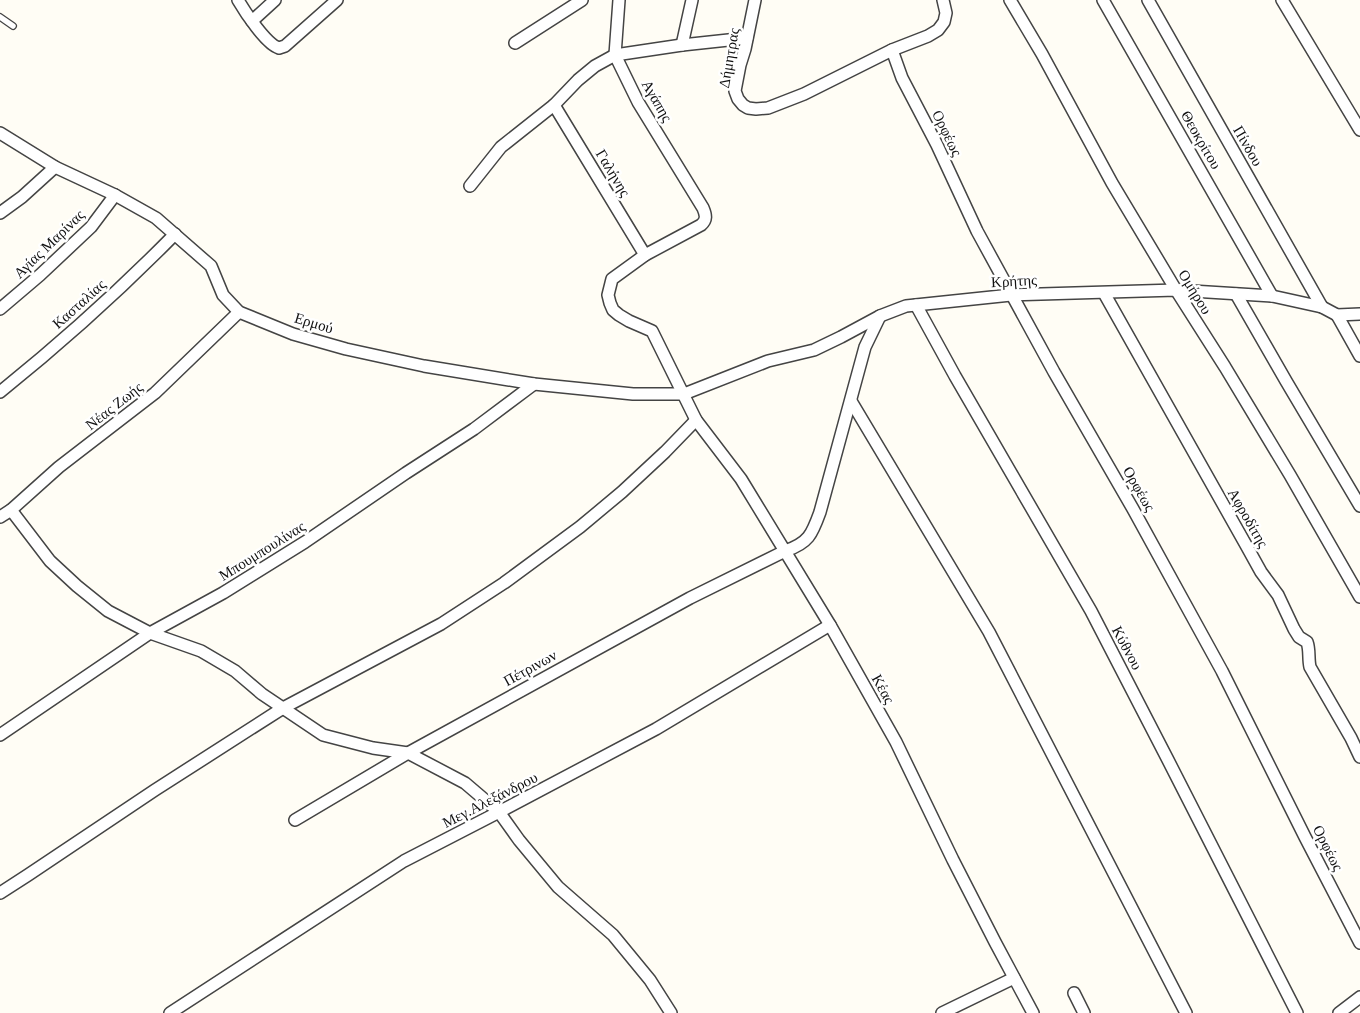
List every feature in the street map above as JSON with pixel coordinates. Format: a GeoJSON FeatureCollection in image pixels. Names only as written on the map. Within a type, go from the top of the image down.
{"type":"FeatureCollection","features":[{"type":"Feature","properties":{"kind":"street"},"geometry":{"type":"LineString","coordinates":[[238,0],[252,22],[275,47],[282,48],[337,0]]}},
{"type":"Feature","properties":{"kind":"street"},"geometry":{"type":"LineString","coordinates":[[252,22],[275,0]]}},
{"type":"Feature","properties":{"kind":"street"},"geometry":{"type":"LineString","coordinates":[[516,43],[582,0]]}},
{"type":"Feature","properties":{"kind":"street"},"geometry":{"type":"LineString","coordinates":[[615,55],[619,0]]}},
{"type":"Feature","properties":{"kind":"street"},"geometry":{"type":"LineString","coordinates":[[682,45],[692,0]]}},
{"type":"Feature","properties":{"kind":"street","name":"Δήμητρας"},"geometry":{"type":"LineString","coordinates":[[755,0],[740,64],[736,91],[742,105],[748,108],[756,110],[768,108],[804,94],[892,50]]}},
{"type":"Feature","properties":{"kind":"street"},"geometry":{"type":"LineString","coordinates":[[892,50],[928,36],[938,30],[944,22],[946,14],[943,0]]}},
{"type":"Feature","properties":{"kind":"street","name":"Ομήρου"},"geometry":{"type":"LineString","coordinates":[[1010,0],[1042,54],[1112,182],[1280,458],[1360,597]]}},
{"type":"Feature","properties":{"kind":"street","name":"Θεοκρίτου"},"geometry":{"type":"LineString","coordinates":[[1103,0],[1272,296]]}},
{"type":"Feature","properties":{"kind":"street","name":"Πίνδου"},"geometry":{"type":"LineString","coordinates":[[1148,0],[1322,307]]}},
{"type":"Feature","properties":{"kind":"street"},"geometry":{"type":"LineString","coordinates":[[1282,0],[1360,130]]}},
{"type":"Feature","properties":{"kind":"street"},"geometry":{"type":"LineString","coordinates":[[470,186],[501,147],[554,105],[578,80],[595,66],[615,55],[747,38]]}},
{"type":"Feature","properties":{"kind":"street","name":"Ορφέως"},"geometry":{"type":"LineString","coordinates":[[892,50],[902,78],[937,145],[977,231],[1054,372],[1218,662],[1360,943]]}},
{"type":"Feature","properties":{"kind":"street","name":"Αγάπης"},"geometry":{"type":"LineString","coordinates":[[615,55],[638,102],[703,208],[706,216],[704,223],[646,255]]}},
{"type":"Feature","properties":{"kind":"street","name":"Γαλήνης"},"geometry":{"type":"LineString","coordinates":[[554,105],[646,255]]}},
{"type":"Feature","properties":{"kind":"street","name":"Ερμού"},"geometry":{"type":"LineString","coordinates":[[0,133],[55,167],[115,195],[156,218],[211,266],[223,295],[239,312],[293,334],[346,349],[424,366],[534,384],[633,394],[684,394]]}},
{"type":"Feature","properties":{"kind":"street"},"geometry":{"type":"LineString","coordinates":[[0,213],[22,197],[55,167]]}},
{"type":"Feature","properties":{"kind":"street","name":"Αγίας Μαρίνας"},"geometry":{"type":"LineString","coordinates":[[0,310],[40,276],[92,227],[115,195]]}},
{"type":"Feature","properties":{"kind":"street","name":"Κασταλίας"},"geometry":{"type":"LineString","coordinates":[[0,392],[43,357],[134,276],[175,234]]}},
{"type":"Feature","properties":{"kind":"street","name":"Κέας"},"geometry":{"type":"LineString","coordinates":[[646,255],[612,279],[608,294],[613,310],[629,321],[652,331],[696,420],[741,480],[830,625],[896,742],[952,860],[1033,1013]]}},
{"type":"Feature","properties":{"kind":"street","name":"Κρήτης"},"geometry":{"type":"LineString","coordinates":[[684,394],[768,361],[814,350],[880,316],[906,306],[1011,295],[1176,290],[1272,296],[1322,307],[1337,315]]}},
{"type":"Feature","properties":{"kind":"street","name":"Αφροδίτης"},"geometry":{"type":"LineString","coordinates":[[1104,292],[1246,546],[1261,572],[1278,594],[1299,638],[1307,642],[1310,667],[1360,757]]}},
{"type":"Feature","properties":{"kind":"street"},"geometry":{"type":"LineString","coordinates":[[1236,294],[1360,506]]}},
{"type":"Feature","properties":{"kind":"street","name":"Κύθνου"},"geometry":{"type":"LineString","coordinates":[[916,305],[1091,612],[1173,768],[1297,1013]]}},
{"type":"Feature","properties":{"kind":"street","name":"Νέας Ζωής"},"geometry":{"type":"LineString","coordinates":[[0,516],[11,510],[59,467],[155,393],[239,312]]}},
{"type":"Feature","properties":{"kind":"street"},"geometry":{"type":"LineString","coordinates":[[1360,314],[1337,315],[1360,356]]}},
{"type":"Feature","properties":{"kind":"street","name":"Πέτρινων"},"geometry":{"type":"LineString","coordinates":[[295,820],[408,753],[690,598],[785,551],[797,547],[808,538],[820,512],[866,347],[880,316]]}},
{"type":"Feature","properties":{"kind":"street","name":"Μπουμπουλίνας"},"geometry":{"type":"LineString","coordinates":[[0,735],[150,633],[223,593],[305,542],[474,429],[534,384]]}},
{"type":"Feature","properties":{"kind":"street"},"geometry":{"type":"LineString","coordinates":[[851,401],[989,632],[1186,1013]]}},
{"type":"Feature","properties":{"kind":"street"},"geometry":{"type":"LineString","coordinates":[[0,893],[283,708],[441,624],[504,583],[580,527],[622,492],[696,420]]}},
{"type":"Feature","properties":{"kind":"street"},"geometry":{"type":"LineString","coordinates":[[11,510],[50,561],[108,611],[150,633],[201,651],[235,671],[262,694],[324,735],[373,748],[408,753],[465,783],[500,812],[519,840],[558,887],[613,935],[650,980],[671,1013]]}},
{"type":"Feature","properties":{"kind":"street","name":"Μεγ.Αλεξάνδρου"},"geometry":{"type":"LineString","coordinates":[[170,1013],[404,861],[656,729],[830,625]]}},
{"type":"Feature","properties":{"kind":"street"},"geometry":{"type":"LineString","coordinates":[[942,1013],[1014,978]]}},
{"type":"Feature","properties":{"kind":"street"},"geometry":{"type":"LineString","coordinates":[[1074,994],[1084,1013]]}},
{"type":"Feature","properties":{"kind":"street"},"geometry":{"type":"LineString","coordinates":[[1339,1013],[1360,997]]}},
{"type":"Feature","properties":{"kind":"lane"},"geometry":{"type":"LineString","coordinates":[[0,17],[13,26]]}}]}
